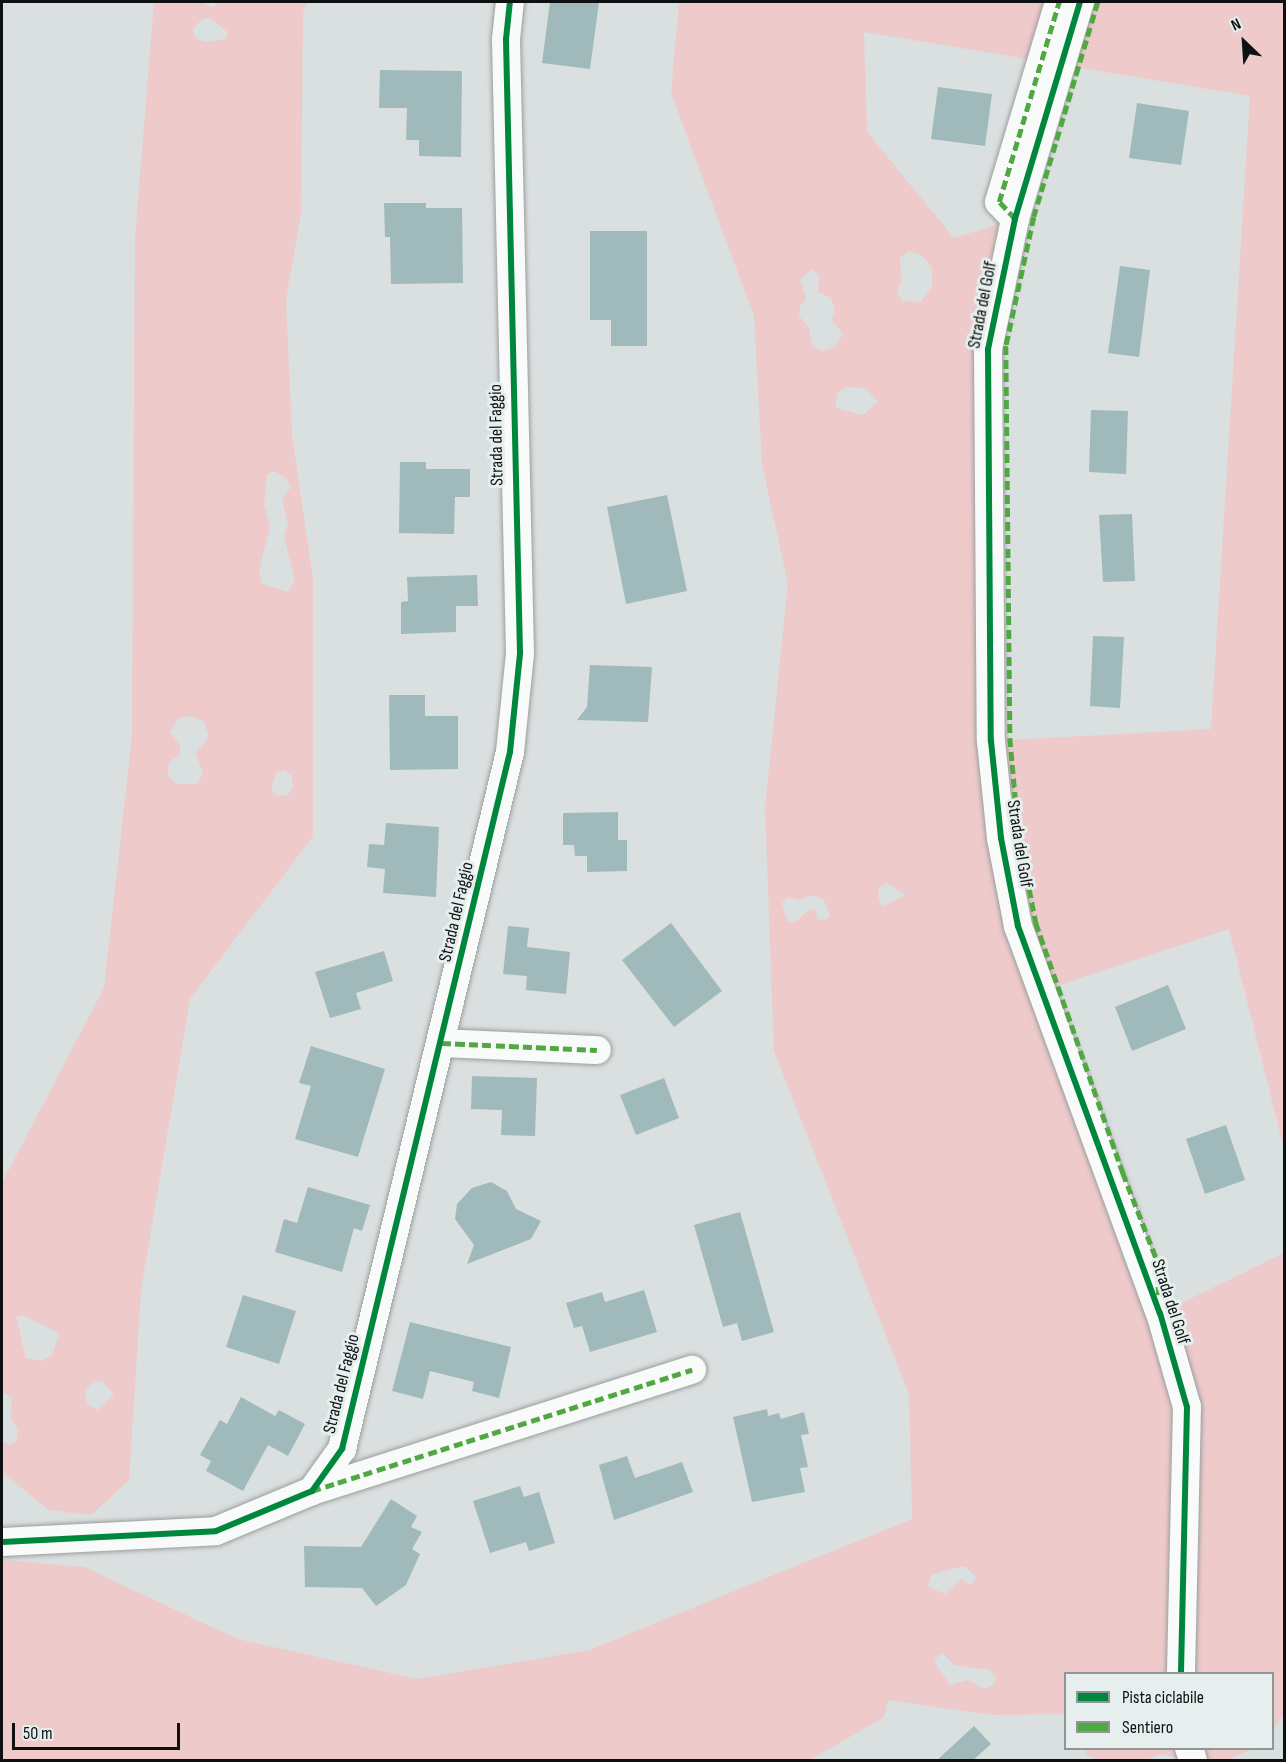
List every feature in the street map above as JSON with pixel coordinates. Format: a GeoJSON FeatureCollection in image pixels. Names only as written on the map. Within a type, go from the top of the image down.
{"type":"FeatureCollection","features":[{"type":"Feature","properties":{"kind":"street","name":"Strada del Faggio"},"geometry":{"type":"LineString","coordinates":[[312,1491],[342,1449],[442,1043],[510,752],[519,653],[506,51],[510,2]]}},
{"type":"Feature","properties":{"kind":"street"},"geometry":{"type":"LineString","coordinates":[[1016,219],[999,202],[1059,2]]}},
{"type":"Feature","properties":{"kind":"street","name":"Strada del Golf"},"geometry":{"type":"LineString","coordinates":[[1080,2],[1016,219],[988,349],[992,741],[1001,838],[1018,926],[1160,1313],[1186,1407],[1181,1672]]}},
{"type":"Feature","properties":{"kind":"street","name":"Strada del Golf"},"geometry":{"type":"LineString","coordinates":[[1098,2],[1034,217],[1006,346],[1010,738],[1019,836],[1036,923],[1123,1173],[1158,1260],[1160,1313]]}},
{"type":"Feature","properties":{"kind":"street"},"geometry":{"type":"LineString","coordinates":[[442,1043],[597,1050]]}},
{"type":"Feature","properties":{"kind":"street"},"geometry":{"type":"LineString","coordinates":[[2,1542],[216,1531],[312,1491],[692,1370]]}},
{"type":"Feature","properties":{"kind":"shaded area"},"geometry":{"type":"Polygon","coordinates":[[[154,2],[200,2],[213,7],[220,2],[307,2],[303,12],[301,213],[286,300],[292,435],[313,580],[313,836],[190,999],[141,1290],[129,1480],[91,1515],[49,1510],[2,1472],[2,1441],[10,1445],[17,1441],[18,1429],[11,1417],[12,1398],[2,1391],[2,1183],[104,988],[132,736],[135,238],[154,2]],[[209,18],[202,19],[193,29],[195,38],[205,42],[226,39],[228,32],[209,18]],[[274,471],[267,475],[264,504],[270,526],[259,571],[262,584],[288,592],[295,580],[284,536],[288,524],[282,499],[291,487],[286,478],[274,471]],[[190,716],[179,718],[170,732],[180,746],[180,754],[169,762],[168,775],[176,784],[197,784],[203,774],[196,752],[209,737],[204,721],[190,716]],[[284,770],[276,773],[271,789],[277,796],[288,795],[293,786],[291,775],[284,770]],[[23,1315],[16,1317],[26,1358],[42,1361],[53,1354],[59,1333],[23,1315]],[[95,1381],[85,1390],[87,1404],[97,1410],[114,1395],[103,1382],[95,1381]]]}},
{"type":"Feature","properties":{"kind":"shaded area"},"geometry":{"type":"Polygon","coordinates":[[[679,2],[1284,2],[1284,1149],[1229,929],[1041,991],[1161,1313],[1284,1253],[1284,1715],[1274,1728],[1274,1672],[1064,1672],[1064,1714],[992,1715],[888,1700],[884,1717],[810,1760],[2,1760],[2,1560],[84,1567],[237,1639],[417,1679],[589,1650],[912,1519],[909,1394],[774,1051],[765,807],[788,584],[762,464],[754,316],[671,93],[679,2]],[[864,32],[867,132],[954,238],[1015,219],[988,349],[992,741],[1211,729],[1250,96],[864,32]],[[909,251],[900,258],[901,282],[897,291],[902,301],[921,302],[932,286],[932,267],[921,255],[909,251]],[[813,269],[800,280],[806,299],[800,306],[799,316],[809,328],[812,346],[823,351],[835,347],[843,334],[832,320],[835,310],[831,298],[818,292],[819,275],[813,269]],[[846,387],[837,393],[836,408],[863,415],[878,402],[865,388],[846,387]],[[887,883],[878,888],[879,901],[884,906],[906,895],[887,883]],[[814,895],[799,900],[788,897],[782,903],[787,921],[796,922],[810,909],[816,911],[817,919],[825,920],[830,916],[824,900],[814,895]],[[964,1566],[931,1575],[928,1587],[945,1594],[962,1579],[970,1585],[977,1578],[964,1566]],[[942,1652],[934,1661],[950,1685],[968,1680],[984,1689],[992,1686],[997,1678],[990,1670],[954,1665],[942,1652]]]}},
{"type":"Feature","properties":{"kind":"shaded area"},"geometry":{"type":"Polygon","coordinates":[[[1086,1750],[1250,1750],[1226,1760],[1185,1760],[1162,1754],[1145,1760],[1098,1760],[1087,1755],[1086,1750]]]}},
{"type":"Feature","properties":{"kind":"building"},"geometry":{"type":"Polygon","coordinates":[[[550,2],[599,2],[590,69],[542,63],[550,2]]]}},
{"type":"Feature","properties":{"kind":"building"},"geometry":{"type":"Polygon","coordinates":[[[380,70],[462,71],[461,157],[419,156],[419,140],[406,140],[407,108],[379,108],[380,70]]]}},
{"type":"Feature","properties":{"kind":"building"},"geometry":{"type":"Polygon","coordinates":[[[938,87],[992,94],[985,146],[931,139],[938,87]]]}},
{"type":"Feature","properties":{"kind":"building"},"geometry":{"type":"Polygon","coordinates":[[[1137,103],[1189,111],[1181,165],[1129,158],[1137,103]]]}},
{"type":"Feature","properties":{"kind":"building"},"geometry":{"type":"Polygon","coordinates":[[[384,203],[426,203],[426,208],[462,208],[463,283],[391,284],[390,237],[385,237],[384,203]]]}},
{"type":"Feature","properties":{"kind":"building"},"geometry":{"type":"Polygon","coordinates":[[[590,231],[647,231],[647,346],[611,346],[611,320],[590,320],[590,231]]]}},
{"type":"Feature","properties":{"kind":"building"},"geometry":{"type":"Polygon","coordinates":[[[1120,266],[1150,270],[1139,357],[1108,353],[1120,266]]]}},
{"type":"Feature","properties":{"kind":"building"},"geometry":{"type":"Polygon","coordinates":[[[1091,410],[1128,411],[1126,474],[1089,472],[1091,410]]]}},
{"type":"Feature","properties":{"kind":"building"},"geometry":{"type":"Polygon","coordinates":[[[400,462],[426,462],[426,469],[470,469],[470,497],[455,497],[454,534],[399,533],[400,462]]]}},
{"type":"Feature","properties":{"kind":"building"},"geometry":{"type":"Polygon","coordinates":[[[667,495],[687,591],[626,604],[607,507],[667,495]]]}},
{"type":"Feature","properties":{"kind":"building"},"geometry":{"type":"Polygon","coordinates":[[[1132,514],[1135,581],[1103,582],[1099,515],[1132,514]]]}},
{"type":"Feature","properties":{"kind":"building"},"geometry":{"type":"Polygon","coordinates":[[[477,575],[478,606],[456,606],[456,632],[401,634],[401,602],[408,601],[407,577],[477,575]]]}},
{"type":"Feature","properties":{"kind":"building"},"geometry":{"type":"Polygon","coordinates":[[[1093,636],[1124,637],[1120,708],[1090,706],[1093,636]]]}},
{"type":"Feature","properties":{"kind":"building"},"geometry":{"type":"Polygon","coordinates":[[[590,665],[652,667],[648,722],[577,720],[587,707],[590,665]]]}},
{"type":"Feature","properties":{"kind":"building"},"geometry":{"type":"Polygon","coordinates":[[[389,695],[425,695],[425,716],[458,716],[458,769],[390,770],[389,695]]]}},
{"type":"Feature","properties":{"kind":"building"},"geometry":{"type":"Polygon","coordinates":[[[618,812],[618,840],[627,840],[627,871],[587,872],[587,856],[575,856],[574,845],[563,845],[563,813],[618,812]]]}},
{"type":"Feature","properties":{"kind":"building"},"geometry":{"type":"Polygon","coordinates":[[[386,823],[439,827],[436,897],[383,893],[385,869],[367,867],[369,844],[384,845],[386,823]]]}},
{"type":"Feature","properties":{"kind":"building"},"geometry":{"type":"Polygon","coordinates":[[[671,923],[722,991],[674,1027],[622,960],[671,923]]]}},
{"type":"Feature","properties":{"kind":"building"},"geometry":{"type":"Polygon","coordinates":[[[508,926],[529,928],[527,947],[570,952],[566,994],[526,990],[527,976],[503,974],[508,926]]]}},
{"type":"Feature","properties":{"kind":"building"},"geometry":{"type":"Polygon","coordinates":[[[384,951],[393,981],[356,993],[361,1009],[330,1018],[315,972],[384,951]]]}},
{"type":"Feature","properties":{"kind":"building"},"geometry":{"type":"Polygon","coordinates":[[[1168,985],[1186,1029],[1132,1051],[1115,1007],[1168,985]]]}},
{"type":"Feature","properties":{"kind":"building"},"geometry":{"type":"Polygon","coordinates":[[[311,1046],[385,1069],[358,1157],[295,1139],[311,1086],[299,1083],[311,1046]]]}},
{"type":"Feature","properties":{"kind":"building"},"geometry":{"type":"Polygon","coordinates":[[[472,1076],[537,1078],[535,1136],[501,1135],[502,1110],[471,1109],[472,1076]]]}},
{"type":"Feature","properties":{"kind":"building"},"geometry":{"type":"Polygon","coordinates":[[[664,1078],[679,1118],[636,1135],[620,1095],[664,1078]]]}},
{"type":"Feature","properties":{"kind":"building"},"geometry":{"type":"Polygon","coordinates":[[[1226,1125],[1245,1180],[1205,1194],[1186,1139],[1226,1125]]]}},
{"type":"Feature","properties":{"kind":"building"},"geometry":{"type":"Polygon","coordinates":[[[491,1182],[507,1191],[516,1209],[541,1221],[531,1239],[467,1264],[474,1245],[455,1219],[457,1204],[472,1188],[491,1182]]]}},
{"type":"Feature","properties":{"kind":"building"},"geometry":{"type":"Polygon","coordinates":[[[308,1187],[370,1205],[362,1231],[354,1228],[342,1272],[275,1252],[284,1219],[297,1223],[308,1187]]]}},
{"type":"Feature","properties":{"kind":"building"},"geometry":{"type":"Polygon","coordinates":[[[740,1212],[774,1332],[742,1341],[737,1323],[723,1327],[694,1225],[740,1212]]]}},
{"type":"Feature","properties":{"kind":"building"},"geometry":{"type":"Polygon","coordinates":[[[644,1290],[657,1332],[590,1352],[582,1326],[574,1328],[566,1303],[602,1292],[605,1302],[644,1290]]]}},
{"type":"Feature","properties":{"kind":"building"},"geometry":{"type":"Polygon","coordinates":[[[243,1295],[296,1311],[279,1364],[226,1347],[243,1295]]]}},
{"type":"Feature","properties":{"kind":"building"},"geometry":{"type":"Polygon","coordinates":[[[410,1322],[511,1347],[499,1398],[472,1391],[474,1382],[430,1371],[423,1399],[392,1391],[410,1322]]]}},
{"type":"Feature","properties":{"kind":"building"},"geometry":{"type":"Polygon","coordinates":[[[241,1397],[275,1416],[279,1410],[305,1424],[288,1456],[268,1445],[243,1491],[206,1471],[211,1461],[200,1455],[220,1420],[227,1424],[241,1397]]]}},
{"type":"Feature","properties":{"kind":"building"},"geometry":{"type":"Polygon","coordinates":[[[767,1409],[768,1416],[779,1413],[781,1419],[804,1412],[809,1434],[801,1435],[808,1467],[800,1468],[805,1492],[752,1502],[733,1417],[767,1409]]]}},
{"type":"Feature","properties":{"kind":"building"},"geometry":{"type":"Polygon","coordinates":[[[627,1456],[635,1478],[682,1462],[693,1492],[614,1520],[599,1465],[627,1456]]]}},
{"type":"Feature","properties":{"kind":"building"},"geometry":{"type":"Polygon","coordinates":[[[520,1486],[524,1497],[539,1492],[555,1543],[529,1551],[526,1542],[490,1553],[473,1501],[520,1486]]]}},
{"type":"Feature","properties":{"kind":"building"},"geometry":{"type":"Polygon","coordinates":[[[391,1499],[417,1516],[411,1527],[422,1532],[412,1549],[420,1554],[406,1585],[376,1606],[362,1588],[305,1587],[304,1546],[361,1547],[391,1499]]]}},
{"type":"Feature","properties":{"kind":"building"},"geometry":{"type":"Polygon","coordinates":[[[974,1726],[991,1744],[972,1761],[936,1761],[974,1726]]]}},
{"type":"Feature","properties":{"kind":"marked path"},"geometry":{"type":"LineString","coordinates":[[1015,219],[999,202],[1059,2]]}},
{"type":"Feature","properties":{"kind":"marked path"},"geometry":{"type":"LineString","coordinates":[[1098,2],[1034,217],[1006,346],[1010,738],[1019,836],[1036,923],[1123,1173],[1157,1260],[1159,1295]]}},
{"type":"Feature","properties":{"kind":"marked path"},"geometry":{"type":"LineString","coordinates":[[442,1043],[597,1050]]}},
{"type":"Feature","properties":{"kind":"marked path"},"geometry":{"type":"LineString","coordinates":[[312,1491],[692,1370]]}},
{"type":"Feature","properties":{"kind":"cycle path"},"geometry":{"type":"LineString","coordinates":[[2,1542],[216,1531],[312,1491],[342,1449],[510,752],[520,653],[506,39],[510,2]]}},
{"type":"Feature","properties":{"kind":"cycle path"},"geometry":{"type":"LineString","coordinates":[[1080,2],[1015,219],[988,349],[991,741],[1001,838],[1018,926],[1160,1313],[1187,1407],[1181,1672]]}}]}
